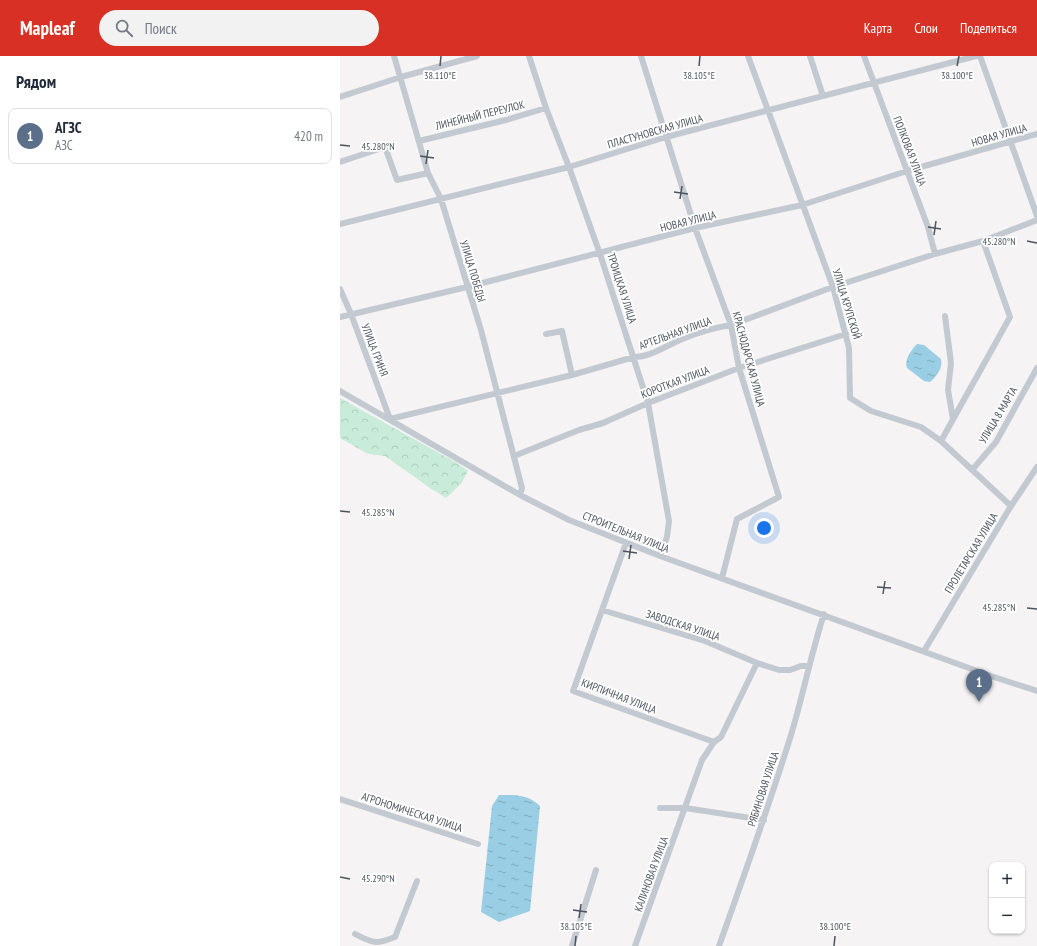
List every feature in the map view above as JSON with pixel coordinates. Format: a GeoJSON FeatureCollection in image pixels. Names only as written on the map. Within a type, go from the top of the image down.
{"type":"FeatureCollection","features":[{"type":"Feature","properties":{"kind":"street","name":"УЛИЦА ПОБЕДЫ"},"geometry":{"type":"LineString","coordinates":[[394,56],[428,173],[441,199],[481,330],[522,488],[520,495]]}},
{"type":"Feature","properties":{"kind":"street"},"geometry":{"type":"LineString","coordinates":[[340,97],[401,77],[477,56]]}},
{"type":"Feature","properties":{"kind":"street","name":"ТРОИЦКАЯ УЛИЦА"},"geometry":{"type":"LineString","coordinates":[[528,56],[600,254],[648,403],[669,521],[667,537],[660,556]]}},
{"type":"Feature","properties":{"kind":"street","name":"КРАСНОДАРСКАЯ УЛИЦА"},"geometry":{"type":"LineString","coordinates":[[641,56],[695,228],[731,325],[739,368],[779,497],[737,519],[722,578]]}},
{"type":"Feature","properties":{"kind":"street","name":"УЛИЦА КРУПСКОЙ"},"geometry":{"type":"LineString","coordinates":[[748,56],[833,287],[849,348],[850,398],[871,410],[921,427],[941,441],[1011,506]]}},
{"type":"Feature","properties":{"kind":"street"},"geometry":{"type":"LineString","coordinates":[[810,56],[823,96]]}},
{"type":"Feature","properties":{"kind":"street","name":"ПОЛКОВАЯ УЛИЦА"},"geometry":{"type":"LineString","coordinates":[[864,56],[928,227],[935,254]]}},
{"type":"Feature","properties":{"kind":"street","name":"ПЛАСТУНОВСКАЯ УЛИЦА"},"geometry":{"type":"LineString","coordinates":[[340,224],[569,167],[666,137],[976,56]]}},
{"type":"Feature","properties":{"kind":"street"},"geometry":{"type":"LineString","coordinates":[[980,56],[1037,216]]}},
{"type":"Feature","properties":{"kind":"street","name":"ЛИНЕЙНЫЙ ПЕРЕУЛОК"},"geometry":{"type":"LineString","coordinates":[[419,141],[506,120],[546,108]]}},
{"type":"Feature","properties":{"kind":"street","name":"НОВАЯ УЛИЦА"},"geometry":{"type":"LineString","coordinates":[[340,317],[600,254],[695,228],[802,205],[907,171],[1037,134]]}},
{"type":"Feature","properties":{"kind":"street"},"geometry":{"type":"LineString","coordinates":[[340,162],[385,148],[397,180],[428,173]]}},
{"type":"Feature","properties":{"kind":"street","name":"АРТЕЛЬНАЯ УЛИЦА"},"geometry":{"type":"LineString","coordinates":[[390,419],[497,394],[572,375],[634,357],[640,357],[670,346],[681,340],[723,326],[731,325],[833,287],[935,254],[983,241],[1037,220]]}},
{"type":"Feature","properties":{"kind":"street"},"geometry":{"type":"LineString","coordinates":[[941,441],[1010,317],[983,241]]}},
{"type":"Feature","properties":{"kind":"street","name":"УЛИЦА ГРИНЯ"},"geometry":{"type":"LineString","coordinates":[[340,289],[351,314],[390,419]]}},
{"type":"Feature","properties":{"kind":"street"},"geometry":{"type":"LineString","coordinates":[[945,316],[951,363],[948,390],[953,419]]}},
{"type":"Feature","properties":{"kind":"street"},"geometry":{"type":"LineString","coordinates":[[546,334],[562,331],[572,375]]}},
{"type":"Feature","properties":{"kind":"street","name":"КОРОТКАЯ УЛИЦА"},"geometry":{"type":"LineString","coordinates":[[514,456],[579,430],[603,423],[648,403],[739,368],[846,334]]}},
{"type":"Feature","properties":{"kind":"street","name":"УЛИЦА 8 МАРТА"},"geometry":{"type":"LineString","coordinates":[[972,470],[996,442],[1037,368]]}},
{"type":"Feature","properties":{"kind":"street","name":"СТРОИТЕЛЬНАЯ УЛИЦА"},"geometry":{"type":"LineString","coordinates":[[340,391],[520,495],[569,520],[660,556],[824,614],[991,676],[1037,691]]}},
{"type":"Feature","properties":{"kind":"street","name":"ПРОЛЕТАРСКАЯ УЛИЦА"},"geometry":{"type":"LineString","coordinates":[[924,651],[1011,506],[1037,468]]}},
{"type":"Feature","properties":{"kind":"street","name":"КИРПИЧНАЯ УЛИЦА"},"geometry":{"type":"LineString","coordinates":[[626,542],[573,691],[714,742]]}},
{"type":"Feature","properties":{"kind":"street","name":"ЗАВОДСКАЯ УЛИЦА"},"geometry":{"type":"LineString","coordinates":[[602,610],[705,641],[757,663],[779,670],[790,670],[801,666],[808,666]]}},
{"type":"Feature","properties":{"kind":"street","name":"РЯБИНОВАЯ УЛИЦА"},"geometry":{"type":"LineString","coordinates":[[719,946],[764,820],[791,733],[808,666],[824,614]]}},
{"type":"Feature","properties":{"kind":"street","name":"КАЛИНОВАЯ УЛИЦА"},"geometry":{"type":"LineString","coordinates":[[635,946],[702,760],[714,742],[721,737],[757,663]]}},
{"type":"Feature","properties":{"kind":"street","name":"АГРОНОМИЧЕСКАЯ УЛИЦА"},"geometry":{"type":"LineString","coordinates":[[340,800],[478,844]]}},
{"type":"Feature","properties":{"kind":"street"},"geometry":{"type":"LineString","coordinates":[[660,808],[685,808],[764,820]]}},
{"type":"Feature","properties":{"kind":"street"},"geometry":{"type":"LineString","coordinates":[[572,946],[596,870]]}},
{"type":"Feature","properties":{"kind":"street"},"geometry":{"type":"LineString","coordinates":[[355,934],[372,944],[394,937],[417,881]]}},
{"type":"Feature","properties":{"kind":"green space"},"geometry":{"type":"Polygon","coordinates":[[[340,398],[457,463],[468,471],[461,484],[446,498],[385,456],[368,454],[340,438],[340,398]]]}},
{"type":"Feature","properties":{"kind":"water"},"geometry":{"type":"Polygon","coordinates":[[[917,344],[924,345],[941,359],[939,372],[930,382],[924,381],[907,368],[907,358],[917,344]]]}},
{"type":"Feature","properties":{"kind":"water"},"geometry":{"type":"Polygon","coordinates":[[[499,795],[516,795],[526,797],[540,806],[530,911],[499,922],[481,912],[492,806],[499,795]]]}},
{"type":"Feature","properties":{"kind":"place","name":"АГЗС"},"geometry":{"type":"Point","coordinates":[979,702]}}]}
